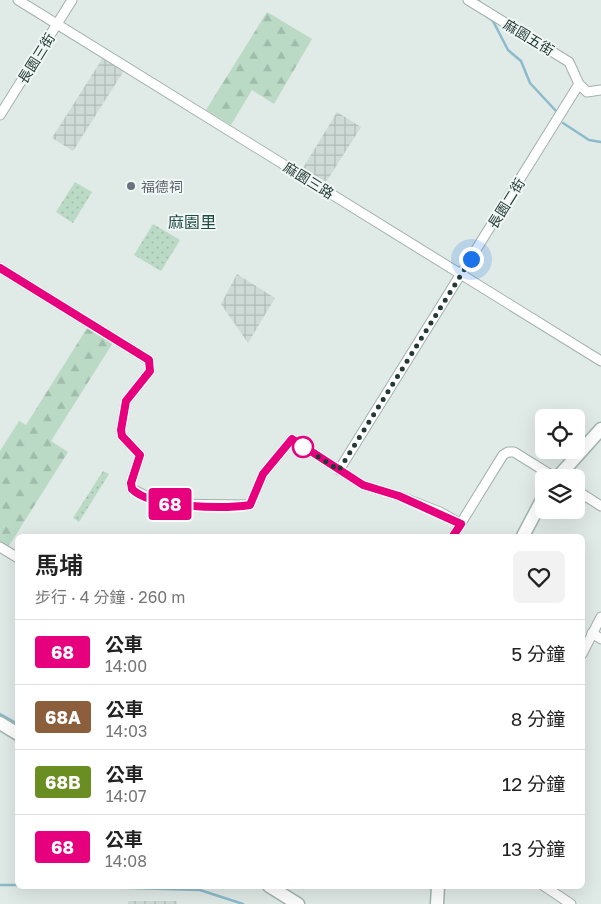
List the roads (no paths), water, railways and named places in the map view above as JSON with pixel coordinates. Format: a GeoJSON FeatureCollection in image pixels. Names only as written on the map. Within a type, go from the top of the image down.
{"type":"FeatureCollection","features":[{"type":"Feature","properties":{"kind":"street","name":"麻園三路"},"geometry":{"type":"LineString","coordinates":[[18,0],[601,361]]}},
{"type":"Feature","properties":{"kind":"street","name":"長園三街"},"geometry":{"type":"LineString","coordinates":[[0,115],[72,0]]}},
{"type":"Feature","properties":{"kind":"street","name":"麻園五街"},"geometry":{"type":"LineString","coordinates":[[468,0],[569,62],[579,84]]}},
{"type":"Feature","properties":{"kind":"street"},"geometry":{"type":"LineString","coordinates":[[579,84],[587,92],[601,90]]}},
{"type":"Feature","properties":{"kind":"street","name":"長園二街"},"geometry":{"type":"LineString","coordinates":[[339,470],[579,84]]}},
{"type":"Feature","properties":{"kind":"street"},"geometry":{"type":"LineString","coordinates":[[0,268],[149,360],[150,371],[126,401],[121,430],[122,436],[140,455],[131,483],[135,493],[162,504],[250,505],[263,474],[292,439],[363,485],[399,496],[461,524]]}},
{"type":"Feature","properties":{"kind":"street"},"geometry":{"type":"LineString","coordinates":[[565,469],[601,429]]}},
{"type":"Feature","properties":{"kind":"street"},"geometry":{"type":"LineString","coordinates":[[454,534],[503,455],[508,452],[514,452],[542,469]]}},
{"type":"Feature","properties":{"kind":"street"},"geometry":{"type":"LineString","coordinates":[[585,496],[601,506]]}},
{"type":"Feature","properties":{"kind":"street"},"geometry":{"type":"LineString","coordinates":[[524,534],[535,513]]}},
{"type":"Feature","properties":{"kind":"street"},"geometry":{"type":"LineString","coordinates":[[0,547],[15,556]]}},
{"type":"Feature","properties":{"kind":"street"},"geometry":{"type":"LineString","coordinates":[[585,648],[601,617]]}},
{"type":"Feature","properties":{"kind":"street"},"geometry":{"type":"LineString","coordinates":[[592,633],[601,639]]}},
{"type":"Feature","properties":{"kind":"street"},"geometry":{"type":"LineString","coordinates":[[0,723],[15,732]]}},
{"type":"Feature","properties":{"kind":"street"},"geometry":{"type":"LineString","coordinates":[[274,889],[298,904]]}},
{"type":"Feature","properties":{"kind":"street"},"geometry":{"type":"LineString","coordinates":[[437,904],[438,889]]}},
{"type":"Feature","properties":{"kind":"street"},"geometry":{"type":"LineString","coordinates":[[548,889],[571,904]]}},
{"type":"Feature","properties":{"kind":"waterway"},"geometry":{"type":"LineString","coordinates":[[488,17],[493,21],[508,50],[521,61],[530,83],[556,111]]}},
{"type":"Feature","properties":{"kind":"waterway"},"geometry":{"type":"LineString","coordinates":[[563,123],[589,140],[601,142]]}},
{"type":"Feature","properties":{"kind":"waterway"},"geometry":{"type":"LineString","coordinates":[[0,714],[15,722]]}},
{"type":"Feature","properties":{"kind":"waterway"},"geometry":{"type":"LineString","coordinates":[[0,885],[15,885]]}},
{"type":"Feature","properties":{"kind":"waterway"},"geometry":{"type":"LineString","coordinates":[[165,889],[200,890],[243,904]]}},
{"type":"Feature","properties":{"kind":"place","name":"福德祠"},"geometry":{"type":"Point","coordinates":[131,186]}},
{"type":"Feature","properties":{"kind":"district","name":"麻園里"},"geometry":{"type":"Point","coordinates":[192,222]}}]}
